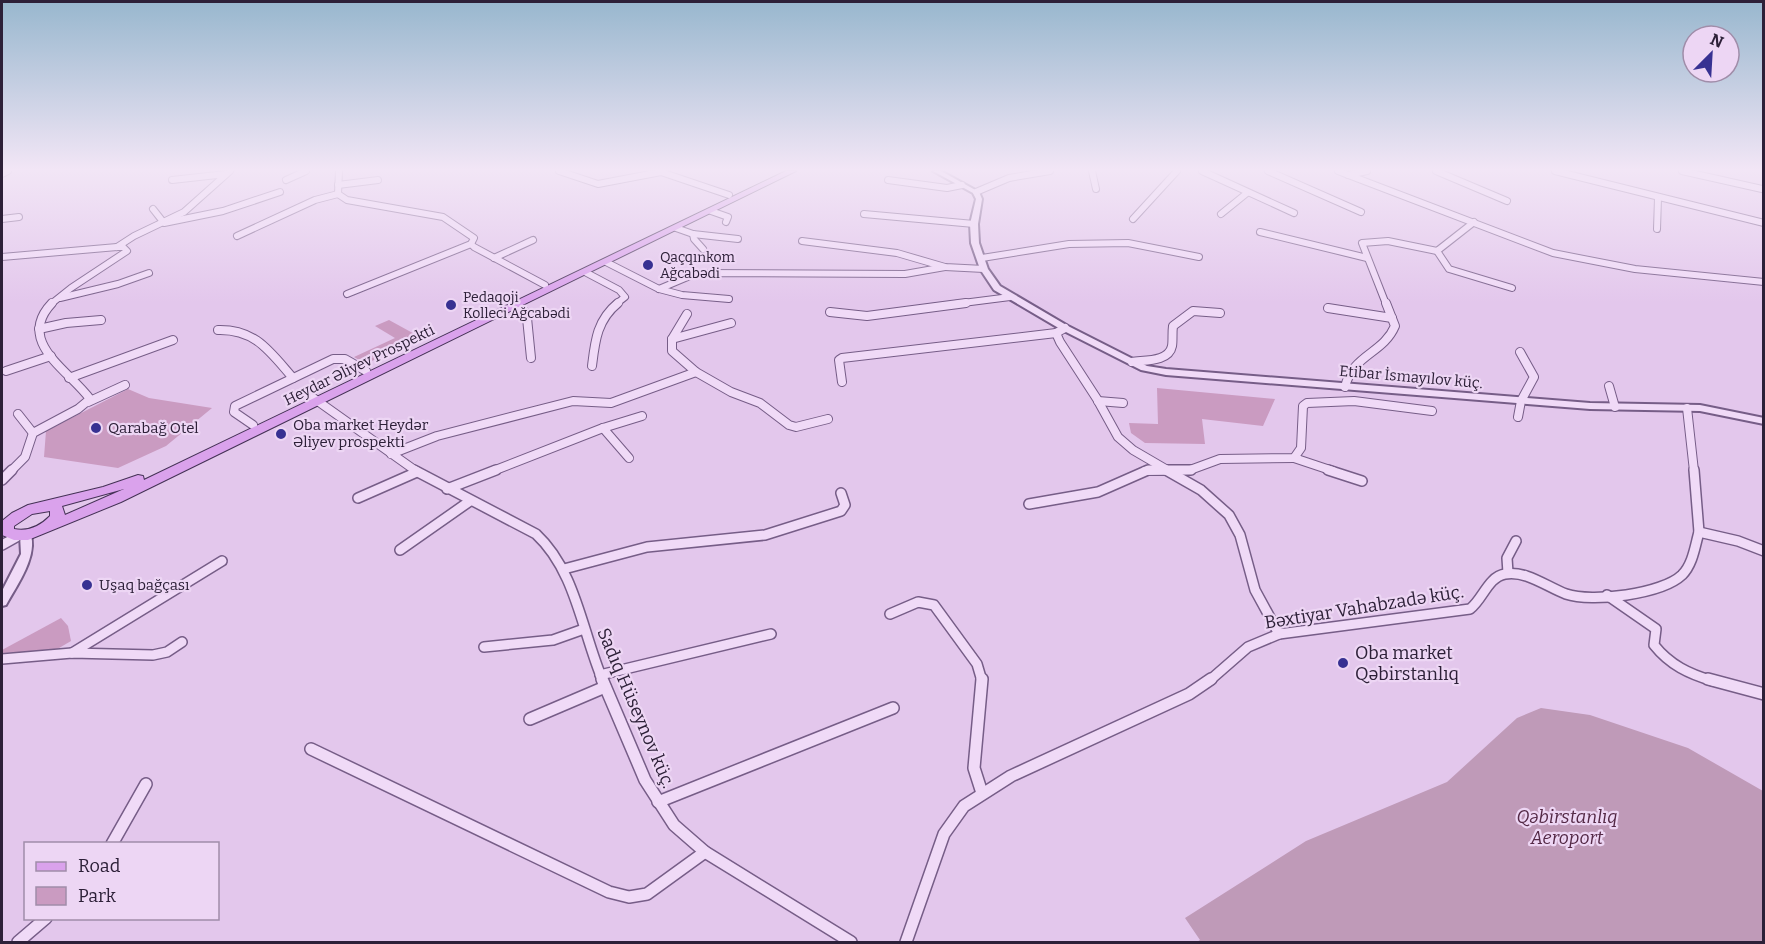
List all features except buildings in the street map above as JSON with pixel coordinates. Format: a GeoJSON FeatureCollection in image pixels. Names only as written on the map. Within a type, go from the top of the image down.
{"type":"FeatureCollection","features":[{"type":"Feature","properties":{"kind":"main road"},"geometry":{"type":"LineString","coordinates":[[26,534],[7,532],[7,524],[19,514],[123,485],[315,399],[366,371],[688,215]]}},
{"type":"Feature","properties":{"kind":"main road","name":"Heydar Əliyev Prospekti"},"geometry":{"type":"LineString","coordinates":[[26,534],[116,499],[315,399],[703,215]]}},
{"type":"Feature","properties":{"kind":"main road"},"geometry":{"type":"LineString","coordinates":[[2,513],[40,507],[55,507],[58,510],[57,517],[48,526],[26,534],[2,536]]}},
{"type":"Feature","properties":{"kind":"street"},"geometry":{"type":"LineString","coordinates":[[158,215],[165,223]]}},
{"type":"Feature","properties":{"kind":"street"},"geometry":{"type":"LineString","coordinates":[[165,223],[177,215]]}},
{"type":"Feature","properties":{"kind":"street"},"geometry":{"type":"LineString","coordinates":[[117,247],[141,231],[165,223],[212,215]]}},
{"type":"Feature","properties":{"kind":"street"},"geometry":{"type":"LineString","coordinates":[[237,236],[282,215]]}},
{"type":"Feature","properties":{"kind":"street"},"geometry":{"type":"LineString","coordinates":[[346,294],[471,244],[474,238],[443,217],[432,215]]}},
{"type":"Feature","properties":{"kind":"street"},"geometry":{"type":"LineString","coordinates":[[722,215],[728,217],[726,222]]}},
{"type":"Feature","properties":{"kind":"street"},"geometry":{"type":"LineString","coordinates":[[876,215],[974,224]]}},
{"type":"Feature","properties":{"kind":"street","name":"Etibar İsmayılov küç."},"geometry":{"type":"LineString","coordinates":[[976,215],[975,243],[984,269],[997,288],[1065,328],[1132,362],[1156,371],[1521,401],[1714,410],[1764,421]]}},
{"type":"Feature","properties":{"kind":"street"},"geometry":{"type":"LineString","coordinates":[[1133,219],[1137,215]]}},
{"type":"Feature","properties":{"kind":"street"},"geometry":{"type":"LineString","coordinates":[[1455,215],[1553,253],[1587,262],[1764,282]]}},
{"type":"Feature","properties":{"kind":"street"},"geometry":{"type":"LineString","coordinates":[[1657,215],[1657,229]]}},
{"type":"Feature","properties":{"kind":"street"},"geometry":{"type":"LineString","coordinates":[[1730,215],[1764,223]]}},
{"type":"Feature","properties":{"kind":"street"},"geometry":{"type":"LineString","coordinates":[[2,219],[19,217]]}},
{"type":"Feature","properties":{"kind":"street"},"geometry":{"type":"LineString","coordinates":[[1437,251],[1474,222]]}},
{"type":"Feature","properties":{"kind":"street"},"geometry":{"type":"LineString","coordinates":[[676,228],[693,234],[738,239]]}},
{"type":"Feature","properties":{"kind":"street"},"geometry":{"type":"LineString","coordinates":[[1260,232],[1367,258]]}},
{"type":"Feature","properties":{"kind":"street"},"geometry":{"type":"LineString","coordinates":[[693,234],[694,239],[703,249]]}},
{"type":"Feature","properties":{"kind":"street"},"geometry":{"type":"LineString","coordinates":[[1345,387],[1348,372],[1355,363],[1394,333],[1395,326],[1362,243],[1372,239],[1437,251],[1449,269],[1512,288]]}},
{"type":"Feature","properties":{"kind":"street"},"geometry":{"type":"LineString","coordinates":[[494,258],[533,240]]}},
{"type":"Feature","properties":{"kind":"street"},"geometry":{"type":"LineString","coordinates":[[802,241],[897,254],[945,267],[984,269]]}},
{"type":"Feature","properties":{"kind":"street"},"geometry":{"type":"LineString","coordinates":[[982,258],[1069,244],[1128,243],[1198,257]]}},
{"type":"Feature","properties":{"kind":"street"},"geometry":{"type":"LineString","coordinates":[[471,244],[545,285]]}},
{"type":"Feature","properties":{"kind":"street"},"geometry":{"type":"LineString","coordinates":[[2,257],[117,247],[123,247],[127,251],[88,275],[56,299],[43,313],[39,335],[51,356],[69,378],[89,396],[88,402]]}},
{"type":"Feature","properties":{"kind":"street"},"geometry":{"type":"LineString","coordinates":[[606,262],[659,289],[682,295],[729,299]]}},
{"type":"Feature","properties":{"kind":"street"},"geometry":{"type":"LineString","coordinates":[[659,289],[697,273],[905,274],[945,267]]}},
{"type":"Feature","properties":{"kind":"street"},"geometry":{"type":"LineString","coordinates":[[585,272],[619,290],[625,297],[607,312],[598,324],[592,366]]}},
{"type":"Feature","properties":{"kind":"street"},"geometry":{"type":"LineString","coordinates":[[56,299],[118,284],[150,273]]}},
{"type":"Feature","properties":{"kind":"street"},"geometry":{"type":"LineString","coordinates":[[830,312],[867,316],[1010,297]]}},
{"type":"Feature","properties":{"kind":"street"},"geometry":{"type":"LineString","coordinates":[[515,306],[525,312],[527,318],[531,358]]}},
{"type":"Feature","properties":{"kind":"street"},"geometry":{"type":"LineString","coordinates":[[1328,308],[1392,318]]}},
{"type":"Feature","properties":{"kind":"street"},"geometry":{"type":"LineString","coordinates":[[1132,362],[1162,357],[1169,353],[1172,349],[1173,326],[1193,311],[1220,313]]}},
{"type":"Feature","properties":{"kind":"street"},"geometry":{"type":"LineString","coordinates":[[687,314],[672,339],[672,351],[696,372],[731,392],[760,403],[789,425],[796,427],[828,419]]}},
{"type":"Feature","properties":{"kind":"street"},"geometry":{"type":"LineString","coordinates":[[39,329],[66,322],[101,320]]}},
{"type":"Feature","properties":{"kind":"street"},"geometry":{"type":"LineString","coordinates":[[672,339],[731,323]]}},
{"type":"Feature","properties":{"kind":"street"},"geometry":{"type":"LineString","coordinates":[[218,330],[230,328],[253,335],[293,378]]}},
{"type":"Feature","properties":{"kind":"street"},"geometry":{"type":"LineString","coordinates":[[842,382],[839,360],[842,358],[1056,333],[1065,328]]}},
{"type":"Feature","properties":{"kind":"street"},"geometry":{"type":"LineString","coordinates":[[1056,333],[1070,364],[1093,391],[1112,431],[1121,440],[1200,489],[1221,506],[1232,519],[1239,531],[1256,590],[1279,634]]}},
{"type":"Feature","properties":{"kind":"street"},"geometry":{"type":"LineString","coordinates":[[69,378],[173,340]]}},
{"type":"Feature","properties":{"kind":"street"},"geometry":{"type":"LineString","coordinates":[[1518,417],[1521,401],[1534,377],[1520,352]]}},
{"type":"Feature","properties":{"kind":"street"},"geometry":{"type":"LineString","coordinates":[[6,371],[51,356]]}},
{"type":"Feature","properties":{"kind":"street"},"geometry":{"type":"LineString","coordinates":[[253,425],[234,412],[235,406],[341,357],[366,371]]}},
{"type":"Feature","properties":{"kind":"street"},"geometry":{"type":"LineString","coordinates":[[391,454],[436,436],[573,401],[611,403],[655,389],[696,372]]}},
{"type":"Feature","properties":{"kind":"street"},"geometry":{"type":"LineString","coordinates":[[2,480],[25,457],[33,434],[88,402],[125,386]]}},
{"type":"Feature","properties":{"kind":"street"},"geometry":{"type":"LineString","coordinates":[[1609,386],[1615,407]]}},
{"type":"Feature","properties":{"kind":"street","name":"Sadıq Hüseynov küç."},"geometry":{"type":"LineString","coordinates":[[315,399],[417,472],[537,534],[551,548],[564,569],[600,675],[645,780],[674,825],[705,852],[851,942]]}},
{"type":"Feature","properties":{"kind":"street"},"geometry":{"type":"LineString","coordinates":[[1098,401],[1123,403]]}},
{"type":"Feature","properties":{"kind":"street","name":"Etibar İsmayılov küç."},"geometry":{"type":"LineString","coordinates":[[1294,458],[1301,448],[1303,406],[1307,403],[1343,401],[1432,411]]}},
{"type":"Feature","properties":{"kind":"street"},"geometry":{"type":"LineString","coordinates":[[1515,541],[1507,558],[1508,573],[1576,597],[1659,588],[1683,576],[1700,532],[1687,408]]}},
{"type":"Feature","properties":{"kind":"street"},"geometry":{"type":"LineString","coordinates":[[18,414],[33,434]]}},
{"type":"Feature","properties":{"kind":"street"},"geometry":{"type":"LineString","coordinates":[[447,489],[603,428],[642,416]]}},
{"type":"Feature","properties":{"kind":"street"},"geometry":{"type":"LineString","coordinates":[[603,428],[629,458]]}},
{"type":"Feature","properties":{"kind":"street"},"geometry":{"type":"LineString","coordinates":[[1029,504],[1098,492],[1148,470],[1190,470],[1220,459],[1294,458],[1362,481]]}},
{"type":"Feature","properties":{"kind":"street"},"geometry":{"type":"LineString","coordinates":[[358,498],[417,472]]}},
{"type":"Feature","properties":{"kind":"street"},"geometry":{"type":"LineString","coordinates":[[564,569],[647,547],[765,535],[841,511],[845,505],[841,493]]}},
{"type":"Feature","properties":{"kind":"street"},"geometry":{"type":"LineString","coordinates":[[400,549],[470,501]]}},
{"type":"Feature","properties":{"kind":"street"},"geometry":{"type":"LineString","coordinates":[[1700,532],[1764,551]]}},
{"type":"Feature","properties":{"kind":"street"},"geometry":{"type":"LineString","coordinates":[[2,545],[26,534],[27,554],[2,602]]}},
{"type":"Feature","properties":{"kind":"street"},"geometry":{"type":"LineString","coordinates":[[72,653],[222,561]]}},
{"type":"Feature","properties":{"kind":"street","name":"Bəxtiyar Vahabzadə küç."},"geometry":{"type":"LineString","coordinates":[[906,942],[944,834],[964,806],[982,793],[1011,776],[1189,694],[1207,683],[1248,647],[1279,634],[1379,619],[1470,609],[1480,601],[1496,577],[1508,573]]}},
{"type":"Feature","properties":{"kind":"street"},"geometry":{"type":"LineString","coordinates":[[1606,595],[1656,629],[1654,645],[1666,659],[1697,677],[1764,694]]}},
{"type":"Feature","properties":{"kind":"street"},"geometry":{"type":"LineString","coordinates":[[890,614],[919,602],[929,601],[977,664],[982,677],[974,768],[982,793]]}},
{"type":"Feature","properties":{"kind":"street"},"geometry":{"type":"LineString","coordinates":[[484,646],[553,640],[584,629]]}},
{"type":"Feature","properties":{"kind":"street"},"geometry":{"type":"LineString","coordinates":[[600,675],[771,634]]}},
{"type":"Feature","properties":{"kind":"street"},"geometry":{"type":"LineString","coordinates":[[2,659],[72,653],[153,655],[167,652],[182,642]]}},
{"type":"Feature","properties":{"kind":"street"},"geometry":{"type":"LineString","coordinates":[[530,719],[605,687]]}},
{"type":"Feature","properties":{"kind":"street"},"geometry":{"type":"LineString","coordinates":[[658,802],[893,708]]}},
{"type":"Feature","properties":{"kind":"street"},"geometry":{"type":"LineString","coordinates":[[311,750],[609,892],[629,897],[648,894],[705,852]]}},
{"type":"Feature","properties":{"kind":"street"},"geometry":{"type":"LineString","coordinates":[[113,842],[146,784]]}},
{"type":"Feature","properties":{"kind":"street"},"geometry":{"type":"LineString","coordinates":[[18,942],[44,920]]}},
{"type":"Feature","properties":{"kind":"green space"},"geometry":{"type":"Polygon","coordinates":[[[389,320],[420,337],[366,364],[354,357],[395,338],[375,326],[389,320]]]}},
{"type":"Feature","properties":{"kind":"green space"},"geometry":{"type":"Polygon","coordinates":[[[1157,388],[1275,399],[1263,426],[1202,419],[1205,444],[1145,443],[1131,433],[1129,423],[1158,424],[1157,388]]]}},
{"type":"Feature","properties":{"kind":"green space"},"geometry":{"type":"Polygon","coordinates":[[[128,389],[149,398],[212,408],[166,446],[118,468],[44,457],[46,431],[128,389]]]}},
{"type":"Feature","properties":{"kind":"green space"},"geometry":{"type":"Polygon","coordinates":[[[61,618],[68,626],[71,641],[54,651],[2,653],[2,650],[61,618]]]}},
{"type":"Feature","properties":{"kind":"green space","name":"Qəbirstanlıq Aeroport"},"geometry":{"type":"Polygon","coordinates":[[[1541,708],[1590,715],[1688,748],[1763,791],[1763,942],[1197,942],[1200,940],[1185,918],[1306,841],[1447,782],[1517,718],[1541,708]]]}},
{"type":"Feature","properties":{"kind":"place","name":"Qaçqınkom Ağcabədi"},"geometry":{"type":"Point","coordinates":[648,265]}},
{"type":"Feature","properties":{"kind":"place","name":"Pedaqoji Kolleci Ağcabədi"},"geometry":{"type":"Point","coordinates":[451,305]}},
{"type":"Feature","properties":{"kind":"place","name":"Qarabağ Otel"},"geometry":{"type":"Point","coordinates":[96,428]}},
{"type":"Feature","properties":{"kind":"place","name":"Oba market Heydər Əliyev prospekti"},"geometry":{"type":"Point","coordinates":[281,434]}},
{"type":"Feature","properties":{"kind":"place","name":"Uşaq bağçası"},"geometry":{"type":"Point","coordinates":[87,585]}},
{"type":"Feature","properties":{"kind":"place","name":"Oba market Qəbirstanlıq"},"geometry":{"type":"Point","coordinates":[1343,663]}}]}
